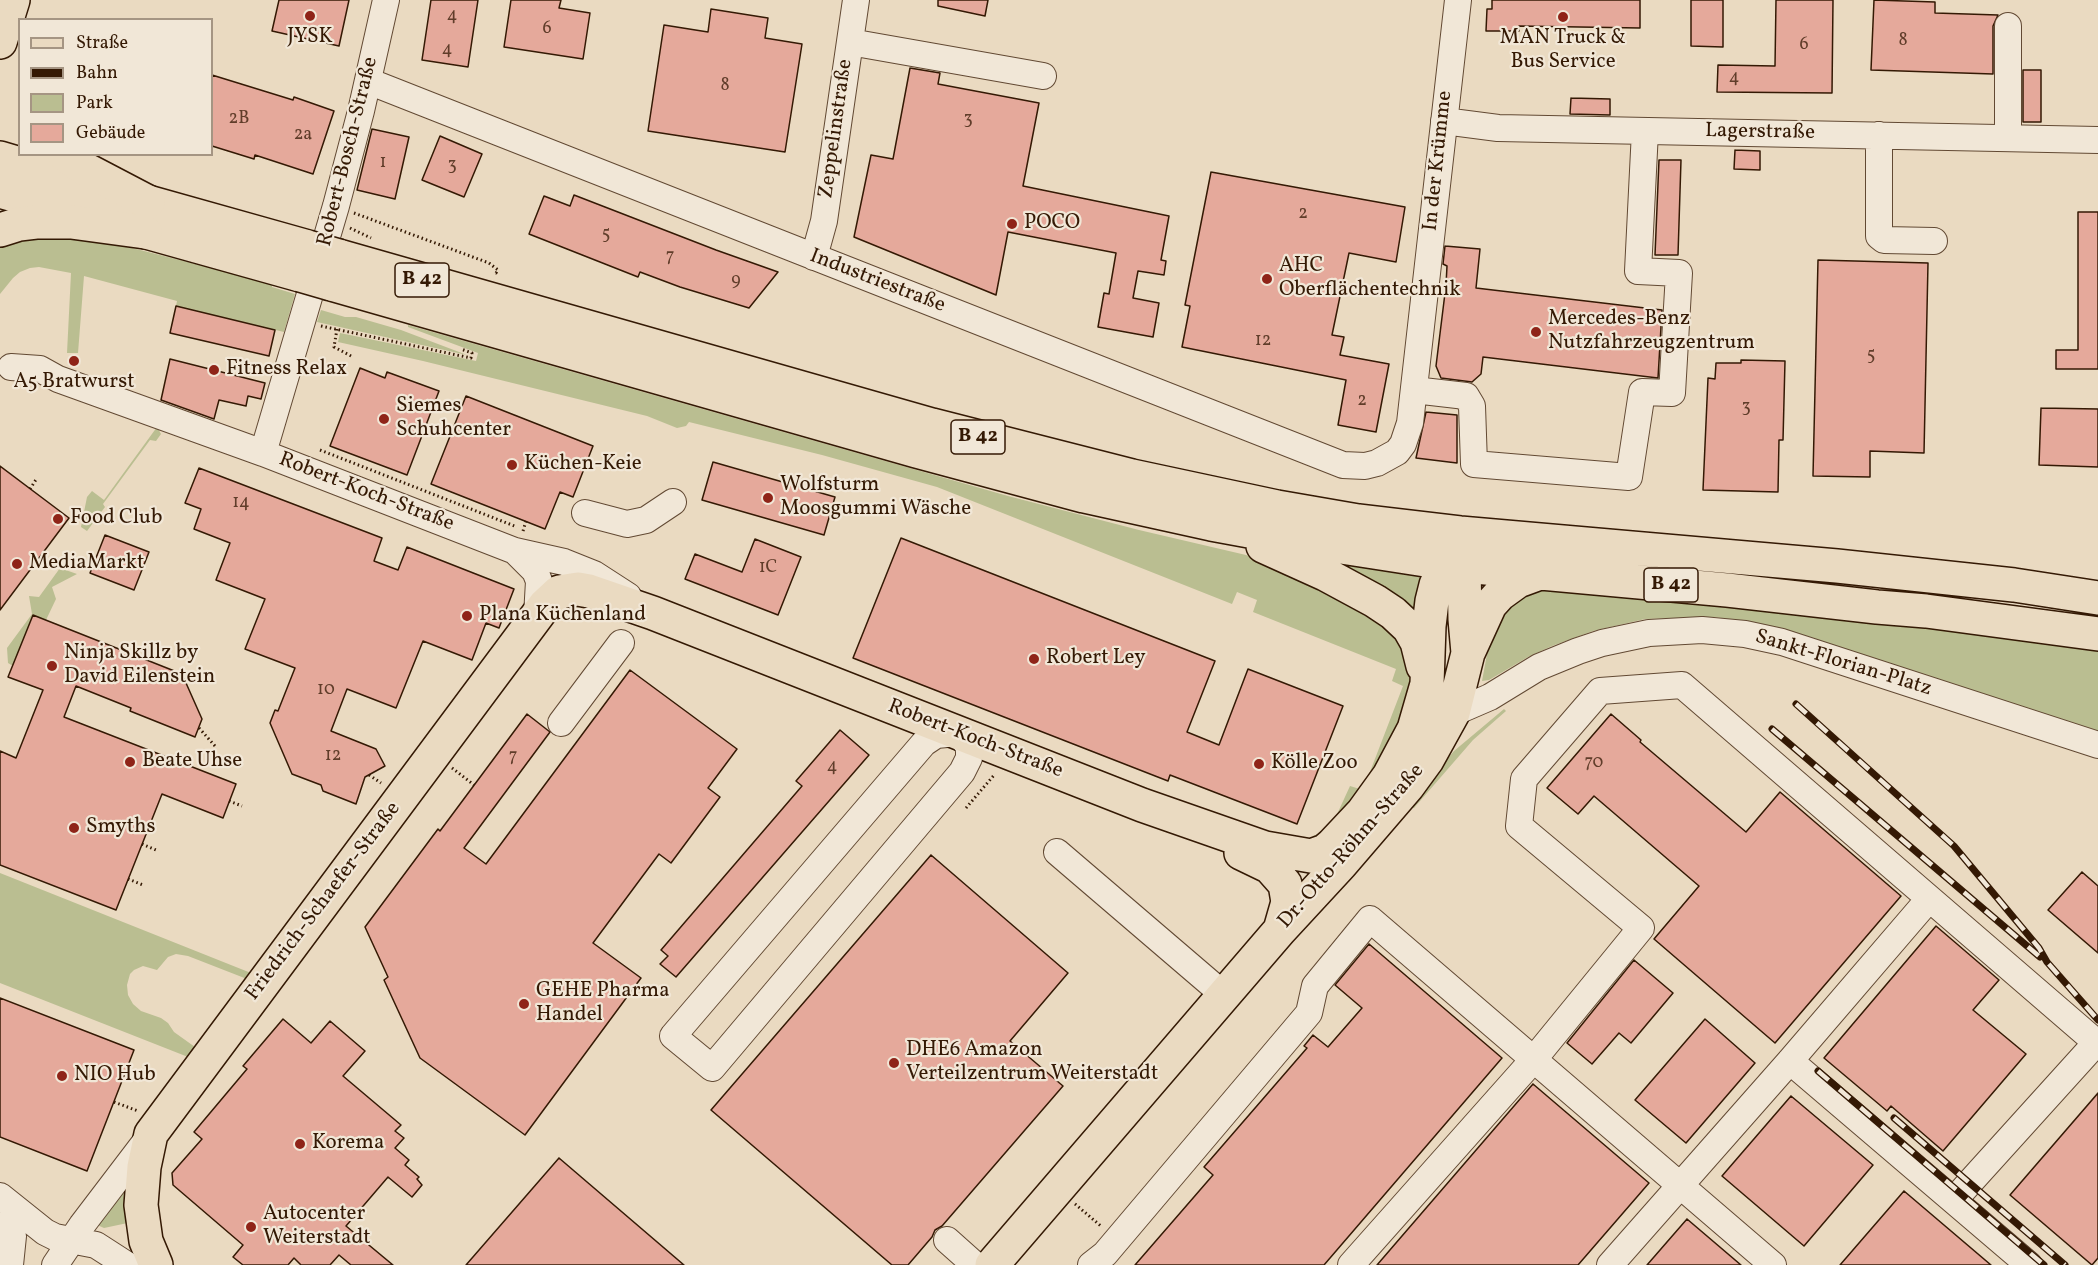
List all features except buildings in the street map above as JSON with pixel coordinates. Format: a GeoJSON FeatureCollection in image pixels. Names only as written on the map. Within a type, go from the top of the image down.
{"type":"FeatureCollection","features":[{"type":"Feature","properties":{"kind":"main road"},"geometry":{"type":"LineString","coordinates":[[0,42],[13,0]]}},
{"type":"Feature","properties":{"kind":"main road"},"geometry":{"type":"LineString","coordinates":[[30,18],[35,0]]}},
{"type":"Feature","properties":{"kind":"main road"},"geometry":{"type":"LineString","coordinates":[[67,156],[146,217]]}},
{"type":"Feature","properties":{"kind":"main road","name":"B 42"},"geometry":{"type":"LineString","coordinates":[[0,158],[146,217]]}},
{"type":"Feature","properties":{"kind":"main road","name":"B 42"},"geometry":{"type":"LineString","coordinates":[[0,191],[146,217],[324,257],[1049,456],[1277,507],[1358,521],[1460,533],[1837,566],[2014,585],[2098,598]]}},
{"type":"Feature","properties":{"kind":"main road"},"geometry":{"type":"LineString","coordinates":[[0,230],[19,224],[146,217]]}},
{"type":"Feature","properties":{"kind":"main road","name":"B 42"},"geometry":{"type":"LineString","coordinates":[[324,257],[916,451],[1084,496],[1211,524],[1455,565],[1727,590],[1996,619],[2098,634]]}},
{"type":"Feature","properties":{"kind":"main road"},"geometry":{"type":"LineString","coordinates":[[1211,524],[1325,574],[1375,601],[1392,613],[1408,628],[1417,642],[1427,684]]}},
{"type":"Feature","properties":{"kind":"main road","name":"Dr.-Otto-Röhm-Straße"},"geometry":{"type":"LineString","coordinates":[[992,1265],[1280,930],[1408,786],[1439,741],[1453,713],[1468,653],[1465,619],[1455,565],[1460,533]]}},
{"type":"Feature","properties":{"kind":"main road","name":"Dr.-Otto-Röhm-Straße"},"geometry":{"type":"LineString","coordinates":[[1302,856],[1318,855],[1353,824],[1380,789],[1404,751],[1414,729],[1427,684],[1431,602],[1436,585],[1455,565]]}},
{"type":"Feature","properties":{"kind":"main road"},"geometry":{"type":"LineString","coordinates":[[1468,653],[1491,605],[1500,594],[1518,581],[1537,574]]}},
{"type":"Feature","properties":{"kind":"main road","name":"Robert-Koch-Straße"},"geometry":{"type":"LineString","coordinates":[[537,616],[551,598],[559,592],[578,588],[653,613],[1142,805],[1265,848],[1302,856]]}},
{"type":"Feature","properties":{"kind":"main road","name":"Friedrich-Schaefer-Straße"},"geometry":{"type":"LineString","coordinates":[[151,1134],[537,616]]}},
{"type":"Feature","properties":{"kind":"main road"},"geometry":{"type":"LineString","coordinates":[[1142,805],[1276,872],[1285,884],[1288,894],[1287,911],[1280,930]]}},
{"type":"Feature","properties":{"kind":"main road"},"geometry":{"type":"LineString","coordinates":[[151,1134],[144,1167],[141,1205],[146,1241],[156,1265]]}},
{"type":"Feature","properties":{"kind":"street","name":"Robert-Bosch-Straße"},"geometry":{"type":"LineString","coordinates":[[324,257],[386,0]]}},
{"type":"Feature","properties":{"kind":"street","name":"Zeppelinstraße"},"geometry":{"type":"LineString","coordinates":[[813,257],[824,221],[856,0]]}},
{"type":"Feature","properties":{"kind":"street","name":"In der Krümme"},"geometry":{"type":"LineString","coordinates":[[1388,458],[1403,444],[1408,433],[1458,0]]}},
{"type":"Feature","properties":{"kind":"street"},"geometry":{"type":"LineString","coordinates":[[2008,26],[2008,138]]}},
{"type":"Feature","properties":{"kind":"street"},"geometry":{"type":"LineString","coordinates":[[850,42],[1043,76]]}},
{"type":"Feature","properties":{"kind":"street","name":"Industriestraße"},"geometry":{"type":"LineString","coordinates":[[368,81],[1343,465],[1365,466],[1388,458]]}},
{"type":"Feature","properties":{"kind":"street","name":"Lagerstraße"},"geometry":{"type":"LineString","coordinates":[[1444,122],[1498,128],[2091,138]]}},
{"type":"Feature","properties":{"kind":"street"},"geometry":{"type":"LineString","coordinates":[[1414,390],[1466,396],[1472,406],[1474,464],[1629,477],[1642,392],[1672,393],[1679,273],[1638,271],[1645,131]]}},
{"type":"Feature","properties":{"kind":"street"},"geometry":{"type":"LineString","coordinates":[[1879,135],[1879,236],[1884,240],[1934,241]]}},
{"type":"Feature","properties":{"kind":"street","name":"Robert-Koch-Straße"},"geometry":{"type":"LineString","coordinates":[[324,257],[263,453],[524,542],[594,574],[653,613]]}},
{"type":"Feature","properties":{"kind":"street"},"geometry":{"type":"LineString","coordinates":[[11,367],[40,369],[58,379],[134,408],[263,453]]}},
{"type":"Feature","properties":{"kind":"street"},"geometry":{"type":"LineString","coordinates":[[585,513],[627,525],[646,520],[673,502]]}},
{"type":"Feature","properties":{"kind":"street","name":"Robert-Koch-Straße"},"geometry":{"type":"LineString","coordinates":[[524,542],[538,576],[540,589],[537,616]]}},
{"type":"Feature","properties":{"kind":"street","name":"Sankt-Florian-Platz"},"geometry":{"type":"LineString","coordinates":[[1453,713],[1490,696],[1539,667],[1602,643],[1641,634],[1702,630],[1746,634],[1782,642],[2098,744]]}},
{"type":"Feature","properties":{"kind":"street"},"geometry":{"type":"LineString","coordinates":[[561,723],[621,643]]}},
{"type":"Feature","properties":{"kind":"street"},"geometry":{"type":"LineString","coordinates":[[1351,1265],[1534,1059],[1641,928],[1520,826],[1524,778],[1600,692],[1682,685],[2097,1043],[1954,1200]]}},
{"type":"Feature","properties":{"kind":"street"},"geometry":{"type":"LineString","coordinates":[[958,733],[968,745],[969,751],[969,758],[962,772],[712,1068],[673,1036],[924,743],[936,735],[958,733]]}},
{"type":"Feature","properties":{"kind":"street"},"geometry":{"type":"LineString","coordinates":[[1057,852],[1224,995]]}},
{"type":"Feature","properties":{"kind":"street"},"geometry":{"type":"LineString","coordinates":[[1610,1265],[1929,899]]}},
{"type":"Feature","properties":{"kind":"street"},"geometry":{"type":"LineString","coordinates":[[1107,1256],[1309,1012],[1315,986],[1370,919],[1773,1265]]}},
{"type":"Feature","properties":{"kind":"street"},"geometry":{"type":"LineString","coordinates":[[1790,1061],[2029,1265]]}},
{"type":"Feature","properties":{"kind":"street","name":"Friedrich-Schaefer-Straße"},"geometry":{"type":"LineString","coordinates":[[55,1265],[151,1134]]}},
{"type":"Feature","properties":{"kind":"street"},"geometry":{"type":"LineString","coordinates":[[0,1196],[45,1232],[55,1237],[87,1242],[105,1249],[128,1265]]}},
{"type":"Feature","properties":{"kind":"street"},"geometry":{"type":"LineString","coordinates":[[0,1226],[7,1228],[13,1236],[10,1265]]}},
{"type":"Feature","properties":{"kind":"street"},"geometry":{"type":"LineString","coordinates":[[947,1240],[975,1265]]}},
{"type":"Feature","properties":{"kind":"path"},"geometry":{"type":"LineString","coordinates":[[324,257],[370,237]]}},
{"type":"Feature","properties":{"kind":"path"},"geometry":{"type":"LineString","coordinates":[[324,257],[489,263],[498,270],[496,273],[485,270]]}},
{"type":"Feature","properties":{"kind":"path"},"geometry":{"type":"LineString","coordinates":[[353,357],[334,347],[337,329],[471,358],[472,353],[452,346]]}},
{"type":"Feature","properties":{"kind":"path"},"geometry":{"type":"LineString","coordinates":[[320,450],[524,542]]}},
{"type":"Feature","properties":{"kind":"path"},"geometry":{"type":"LineString","coordinates":[[30,489],[37,478]]}},
{"type":"Feature","properties":{"kind":"path"},"geometry":{"type":"LineString","coordinates":[[199,728],[215,746]]}},
{"type":"Feature","properties":{"kind":"path"},"geometry":{"type":"LineString","coordinates":[[966,808],[987,783]]}},
{"type":"Feature","properties":{"kind":"path"},"geometry":{"type":"LineString","coordinates":[[229,801],[243,806]]}},
{"type":"Feature","properties":{"kind":"path"},"geometry":{"type":"LineString","coordinates":[[142,844],[156,850]]}},
{"type":"Feature","properties":{"kind":"path"},"geometry":{"type":"LineString","coordinates":[[128,879],[143,885]]}},
{"type":"Feature","properties":{"kind":"path"},"geometry":{"type":"LineString","coordinates":[[1057,1189],[1107,1256]]}},
{"type":"Feature","properties":{"kind":"green space"},"geometry":{"type":"Polygon","coordinates":[[[65,231],[231,273],[295,294],[284,332],[176,306],[177,301],[84,276],[78,353],[67,353],[71,273],[39,267],[30,268],[13,278],[0,294],[0,242],[65,231]]]}},
{"type":"Feature","properties":{"kind":"green space"},"geometry":{"type":"Polygon","coordinates":[[[321,310],[401,330],[467,355],[317,322],[321,310]]]}},
{"type":"Feature","properties":{"kind":"green space"},"geometry":{"type":"Polygon","coordinates":[[[408,325],[1008,496],[1246,555],[1307,577],[1383,617],[1397,630],[1408,648],[1414,685],[1395,742],[1369,786],[1351,810],[1333,829],[1312,840],[1313,836],[1325,831],[1333,823],[1350,786],[1363,790],[1403,686],[1392,681],[1396,669],[1253,612],[1257,600],[1237,592],[1232,604],[937,487],[689,422],[686,426],[677,428],[647,416],[338,342],[340,333],[476,361],[478,353],[408,327],[408,325]]]}},
{"type":"Feature","properties":{"kind":"green space"},"geometry":{"type":"Polygon","coordinates":[[[157,427],[161,434],[156,441],[150,440],[103,504],[105,507],[87,531],[81,527],[87,497],[92,491],[104,500],[157,427]]]}},
{"type":"Feature","properties":{"kind":"green space"},"geometry":{"type":"Polygon","coordinates":[[[1313,560],[1433,577],[1425,638],[1313,560]]]}},
{"type":"Feature","properties":{"kind":"green space"},"geometry":{"type":"Polygon","coordinates":[[[60,568],[77,574],[52,587],[56,599],[46,620],[33,615],[13,666],[8,663],[7,648],[32,614],[29,596],[39,597],[60,568]]]}},
{"type":"Feature","properties":{"kind":"green space"},"geometry":{"type":"Polygon","coordinates":[[[1531,588],[1812,611],[2098,649],[2098,731],[1796,633],[1765,625],[1715,617],[1645,619],[1593,631],[1552,646],[1489,680],[1482,681],[1490,638],[1497,618],[1531,588]]]}},
{"type":"Feature","properties":{"kind":"green space"},"geometry":{"type":"Polygon","coordinates":[[[1504,709],[1506,711],[1473,740],[1414,808],[1406,808],[1454,751],[1504,709]]]}},
{"type":"Feature","properties":{"kind":"green space"},"geometry":{"type":"Polygon","coordinates":[[[0,873],[251,973],[247,979],[188,956],[176,954],[168,957],[157,970],[143,966],[130,974],[127,985],[128,995],[133,1004],[141,1011],[161,1018],[174,1032],[195,1047],[188,1057],[0,983],[0,873]]]}},
{"type":"Feature","properties":{"kind":"green space"},"geometry":{"type":"Polygon","coordinates":[[[133,1171],[137,1221],[104,1228],[95,1224],[133,1171]]]}},
{"type":"Feature","properties":{"kind":"railway"},"geometry":{"type":"LineString","coordinates":[[1796,704],[1954,846],[2039,948],[2047,962],[2098,1020]]}},
{"type":"Feature","properties":{"kind":"railway"},"geometry":{"type":"LineString","coordinates":[[1772,729],[2040,957]]}},
{"type":"Feature","properties":{"kind":"railway"},"geometry":{"type":"LineString","coordinates":[[1818,1071],[2044,1265]]}},
{"type":"Feature","properties":{"kind":"railway"},"geometry":{"type":"LineString","coordinates":[[1894,1118],[2065,1265]]}},
{"type":"Feature","properties":{"kind":"place","name":"JYSK"},"geometry":{"type":"Point","coordinates":[310,16]}},
{"type":"Feature","properties":{"kind":"place","name":"MAN Truck & Bus Service"},"geometry":{"type":"Point","coordinates":[1563,17]}},
{"type":"Feature","properties":{"kind":"place","name":"POCO"},"geometry":{"type":"Point","coordinates":[1012,224]}},
{"type":"Feature","properties":{"kind":"place","name":"AHC Oberflächentechnik"},"geometry":{"type":"Point","coordinates":[1267,279]}},
{"type":"Feature","properties":{"kind":"place","name":"Mercedes-Benz Nutzfahrzeugzentrum"},"geometry":{"type":"Point","coordinates":[1536,332]}},
{"type":"Feature","properties":{"kind":"place","name":"A5 Bratwurst"},"geometry":{"type":"Point","coordinates":[74,361]}},
{"type":"Feature","properties":{"kind":"place","name":"Fitness Relax"},"geometry":{"type":"Point","coordinates":[214,370]}},
{"type":"Feature","properties":{"kind":"place","name":"Siemes Schuhcenter"},"geometry":{"type":"Point","coordinates":[384,419]}},
{"type":"Feature","properties":{"kind":"place","name":"Küchen-Keie"},"geometry":{"type":"Point","coordinates":[512,465]}},
{"type":"Feature","properties":{"kind":"place","name":"Wolfsturm Moosgummi Wäsche"},"geometry":{"type":"Point","coordinates":[768,498]}},
{"type":"Feature","properties":{"kind":"place","name":"Food Club"},"geometry":{"type":"Point","coordinates":[58,519]}},
{"type":"Feature","properties":{"kind":"place","name":"MediaMarkt"},"geometry":{"type":"Point","coordinates":[17,564]}},
{"type":"Feature","properties":{"kind":"place","name":"Plana Küchenland"},"geometry":{"type":"Point","coordinates":[467,616]}},
{"type":"Feature","properties":{"kind":"place","name":"Robert Ley"},"geometry":{"type":"Point","coordinates":[1034,659]}},
{"type":"Feature","properties":{"kind":"place","name":"Ninja Skillz by David Eilenstein"},"geometry":{"type":"Point","coordinates":[52,666]}},
{"type":"Feature","properties":{"kind":"place","name":"Beate Uhse"},"geometry":{"type":"Point","coordinates":[130,762]}},
{"type":"Feature","properties":{"kind":"place","name":"Kölle Zoo"},"geometry":{"type":"Point","coordinates":[1259,764]}},
{"type":"Feature","properties":{"kind":"place","name":"Smyths"},"geometry":{"type":"Point","coordinates":[74,828]}},
{"type":"Feature","properties":{"kind":"place","name":"GEHE Pharma Handel"},"geometry":{"type":"Point","coordinates":[524,1004]}},
{"type":"Feature","properties":{"kind":"place","name":"DHE6 Amazon Verteilzentrum Weiterstadt"},"geometry":{"type":"Point","coordinates":[894,1063]}},
{"type":"Feature","properties":{"kind":"place","name":"NIO Hub"},"geometry":{"type":"Point","coordinates":[62,1076]}},
{"type":"Feature","properties":{"kind":"place","name":"Korema"},"geometry":{"type":"Point","coordinates":[300,1144]}},
{"type":"Feature","properties":{"kind":"place","name":"Autocenter Weiterstadt"},"geometry":{"type":"Point","coordinates":[251,1227]}}]}
